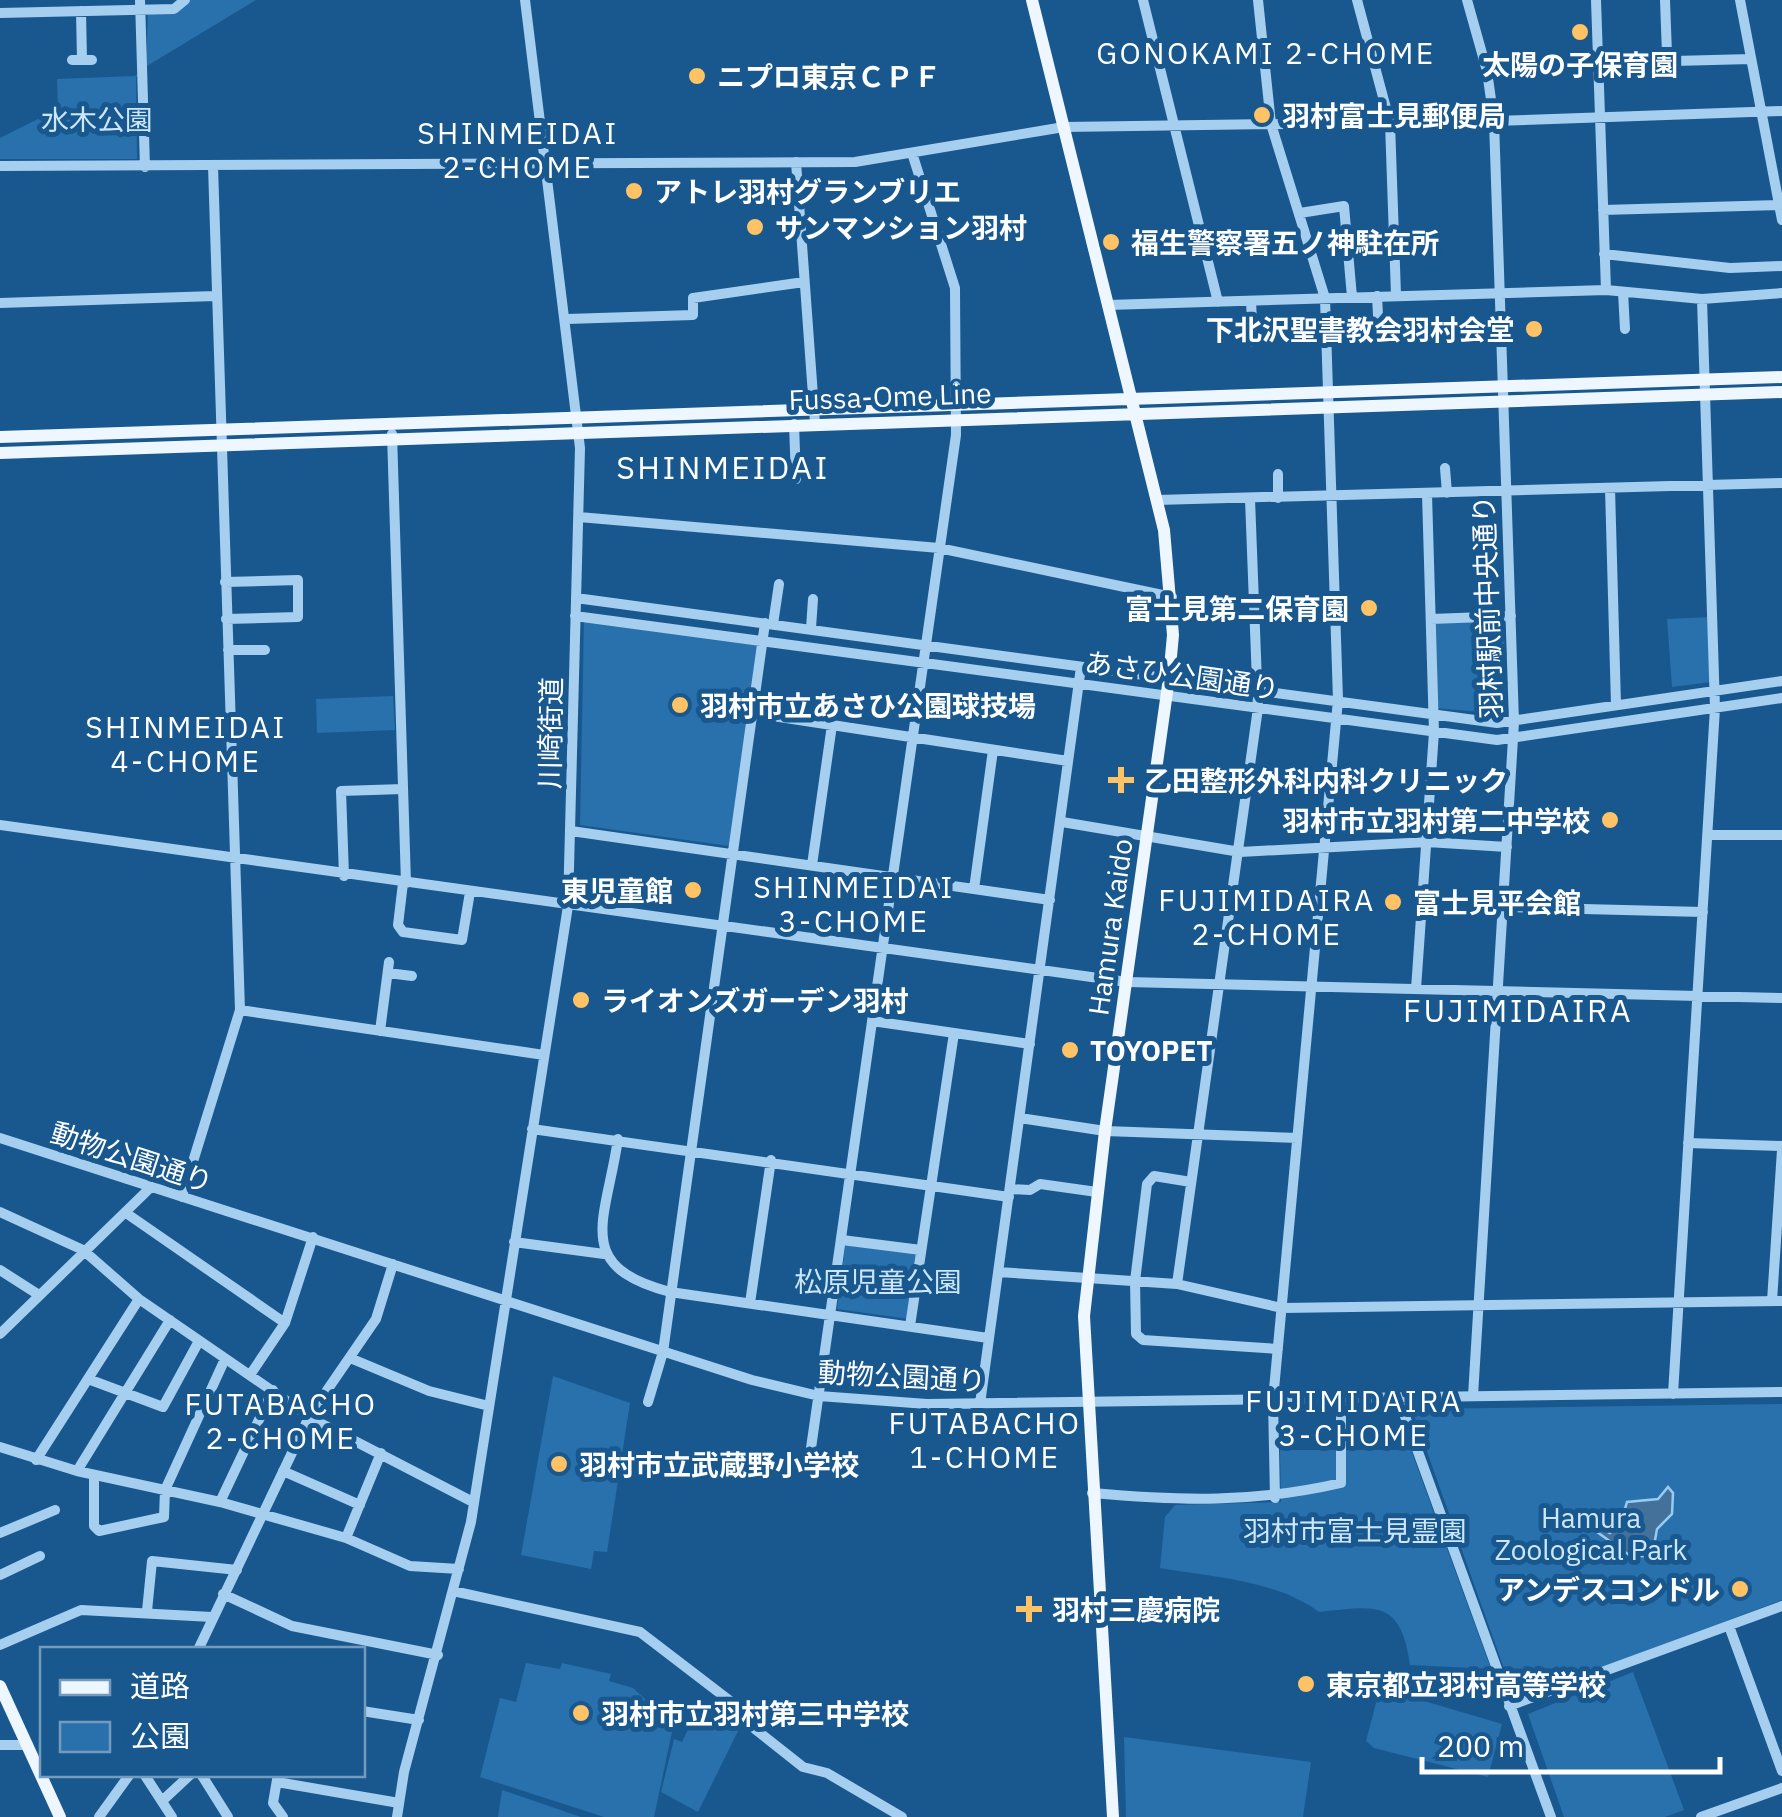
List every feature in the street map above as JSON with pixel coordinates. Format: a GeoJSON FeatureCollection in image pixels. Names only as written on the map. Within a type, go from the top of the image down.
{"type":"FeatureCollection","features":[{"type":"Feature","properties":{"kind":"main road","name":"Hamura Kaido"},"geometry":{"type":"LineString","coordinates":[[1032,0],[1157,500],[1172,597],[1167,694],[1086,1278],[1087,1402],[1113,1817]]}},
{"type":"Feature","properties":{"kind":"main road","name":"Fussa-Ome Line"},"geometry":{"type":"LineString","coordinates":[[0,437],[220,437],[957,413],[1135,416],[1503,386],[1782,377]]}},
{"type":"Feature","properties":{"kind":"main road","name":"Fussa-Ome Line"},"geometry":{"type":"LineString","coordinates":[[957,413],[1131,397],[1504,402],[1782,392]]}},
{"type":"Feature","properties":{"kind":"main road","name":"Fussa-Ome Line"},"geometry":{"type":"LineString","coordinates":[[579,425],[794,424],[814,417]]}},
{"type":"Feature","properties":{"kind":"main road","name":"Fussa-Ome Line"},"geometry":{"type":"LineString","coordinates":[[0,452],[220,437]]}},
{"type":"Feature","properties":{"kind":"main road"},"geometry":{"type":"LineString","coordinates":[[0,1686],[40,1772]]}},
{"type":"Feature","properties":{"kind":"main road"},"geometry":{"type":"LineString","coordinates":[[42,1777],[60,1817]]}},
{"type":"Feature","properties":{"kind":"street"},"geometry":{"type":"LineString","coordinates":[[0,13],[140,5],[174,8],[186,0]]}},
{"type":"Feature","properties":{"kind":"street","name":"川崎街道"},"geometry":{"type":"LineString","coordinates":[[397,1817],[472,1502],[568,906],[579,425],[525,0]]}},
{"type":"Feature","properties":{"kind":"street"},"geometry":{"type":"LineString","coordinates":[[1143,0],[1218,302]]}},
{"type":"Feature","properties":{"kind":"street"},"geometry":{"type":"LineString","coordinates":[[1258,0],[1271,124],[1325,298],[1338,700],[1273,1400],[1274,1498]]}},
{"type":"Feature","properties":{"kind":"street"},"geometry":{"type":"LineString","coordinates":[[1357,0],[1390,123],[1396,295]]}},
{"type":"Feature","properties":{"kind":"street","name":"羽村駅前中央通り"},"geometry":{"type":"LineString","coordinates":[[1467,0],[1487,72],[1494,121],[1514,722],[1474,1396]]}},
{"type":"Feature","properties":{"kind":"street"},"geometry":{"type":"LineString","coordinates":[[1596,0],[1606,290]]}},
{"type":"Feature","properties":{"kind":"street"},"geometry":{"type":"LineString","coordinates":[[1666,0],[1667,54],[1674,62],[1751,59]]}},
{"type":"Feature","properties":{"kind":"street"},"geometry":{"type":"LineString","coordinates":[[1740,0],[1782,220]]}},
{"type":"Feature","properties":{"kind":"street"},"geometry":{"type":"LineString","coordinates":[[140,5],[145,167]]}},
{"type":"Feature","properties":{"kind":"street"},"geometry":{"type":"LineString","coordinates":[[81,11],[82,60]]}},
{"type":"Feature","properties":{"kind":"street"},"geometry":{"type":"LineString","coordinates":[[0,166],[864,162],[1064,127],[1494,121],[1782,111]]}},
{"type":"Feature","properties":{"kind":"street"},"geometry":{"type":"LineString","coordinates":[[811,1448],[957,413],[955,288],[912,153]]}},
{"type":"Feature","properties":{"kind":"street"},"geometry":{"type":"LineString","coordinates":[[796,162],[814,417]]}},
{"type":"Feature","properties":{"kind":"street"},"geometry":{"type":"LineString","coordinates":[[182,1197],[240,1010],[213,166]]}},
{"type":"Feature","properties":{"kind":"street"},"geometry":{"type":"LineString","coordinates":[[1604,210],[1780,205]]}},
{"type":"Feature","properties":{"kind":"street"},"geometry":{"type":"LineString","coordinates":[[1300,213],[1344,206],[1352,297]]}},
{"type":"Feature","properties":{"kind":"street"},"geometry":{"type":"LineString","coordinates":[[1604,254],[1730,268],[1782,266]]}},
{"type":"Feature","properties":{"kind":"street"},"geometry":{"type":"LineString","coordinates":[[567,319],[694,315],[693,298],[804,282]]}},
{"type":"Feature","properties":{"kind":"street"},"geometry":{"type":"LineString","coordinates":[[1108,306],[1500,292],[1606,290],[1702,300],[1782,293]]}},
{"type":"Feature","properties":{"kind":"street"},"geometry":{"type":"LineString","coordinates":[[1623,292],[1625,329]]}},
{"type":"Feature","properties":{"kind":"street"},"geometry":{"type":"LineString","coordinates":[[0,303],[215,296]]}},
{"type":"Feature","properties":{"kind":"street"},"geometry":{"type":"LineString","coordinates":[[1377,296],[1379,334]]}},
{"type":"Feature","properties":{"kind":"street"},"geometry":{"type":"LineString","coordinates":[[1672,1394],[1715,708],[1702,300]]}},
{"type":"Feature","properties":{"kind":"street"},"geometry":{"type":"LineString","coordinates":[[1251,301],[1253,342]]}},
{"type":"Feature","properties":{"kind":"street"},"geometry":{"type":"LineString","coordinates":[[794,424],[796,479]]}},
{"type":"Feature","properties":{"kind":"street"},"geometry":{"type":"LineString","coordinates":[[392,432],[404,789],[405,883],[398,926],[403,932],[462,940],[470,892]]}},
{"type":"Feature","properties":{"kind":"street"},"geometry":{"type":"LineString","coordinates":[[1445,468],[1447,493]]}},
{"type":"Feature","properties":{"kind":"street"},"geometry":{"type":"LineString","coordinates":[[1278,474],[1278,498]]}},
{"type":"Feature","properties":{"kind":"street"},"geometry":{"type":"LineString","coordinates":[[1157,500],[1331,498],[1782,482]]}},
{"type":"Feature","properties":{"kind":"street"},"geometry":{"type":"LineString","coordinates":[[1610,488],[1616,705]]}},
{"type":"Feature","properties":{"kind":"street"},"geometry":{"type":"LineString","coordinates":[[1416,989],[1434,732],[1427,494]]}},
{"type":"Feature","properties":{"kind":"street"},"geometry":{"type":"LineString","coordinates":[[1177,1284],[1258,708],[1250,499]]}},
{"type":"Feature","properties":{"kind":"street"},"geometry":{"type":"LineString","coordinates":[[578,517],[939,548],[1172,597]]}},
{"type":"Feature","properties":{"kind":"street"},"geometry":{"type":"LineString","coordinates":[[225,582],[298,580],[298,618],[226,619]]}},
{"type":"Feature","properties":{"kind":"street"},"geometry":{"type":"LineString","coordinates":[[648,1402],[664,1352],[763,641],[778,584]]}},
{"type":"Feature","properties":{"kind":"street","name":"あさひ公園通り"},"geometry":{"type":"LineString","coordinates":[[576,598],[1514,722],[1782,680]]}},
{"type":"Feature","properties":{"kind":"street"},"geometry":{"type":"LineString","coordinates":[[811,628],[813,599]]}},
{"type":"Feature","properties":{"kind":"street","name":"あさひ公園通り"},"geometry":{"type":"LineString","coordinates":[[575,616],[1434,732],[1513,739],[1782,698]]}},
{"type":"Feature","properties":{"kind":"street"},"geometry":{"type":"LineString","coordinates":[[1431,619],[1511,616]]}},
{"type":"Feature","properties":{"kind":"street"},"geometry":{"type":"LineString","coordinates":[[228,650],[265,650]]}},
{"type":"Feature","properties":{"kind":"street"},"geometry":{"type":"LineString","coordinates":[[980,1404],[1081,666]]}},
{"type":"Feature","properties":{"kind":"street"},"geometry":{"type":"LineString","coordinates":[[754,713],[1068,761]]}},
{"type":"Feature","properties":{"kind":"street"},"geometry":{"type":"LineString","coordinates":[[812,865],[832,725]]}},
{"type":"Feature","properties":{"kind":"street"},"geometry":{"type":"LineString","coordinates":[[974,889],[994,750]]}},
{"type":"Feature","properties":{"kind":"street"},"geometry":{"type":"LineString","coordinates":[[344,876],[341,791],[404,789]]}},
{"type":"Feature","properties":{"kind":"street"},"geometry":{"type":"LineString","coordinates":[[1062,822],[1240,852],[1428,842],[1508,846]]}},
{"type":"Feature","properties":{"kind":"street"},"geometry":{"type":"LineString","coordinates":[[0,825],[344,876],[1126,982],[1782,998]]}},
{"type":"Feature","properties":{"kind":"street"},"geometry":{"type":"LineString","coordinates":[[571,831],[1050,900]]}},
{"type":"Feature","properties":{"kind":"street"},"geometry":{"type":"LineString","coordinates":[[1708,834],[1782,835]]}},
{"type":"Feature","properties":{"kind":"street"},"geometry":{"type":"LineString","coordinates":[[1504,907],[1703,912]]}},
{"type":"Feature","properties":{"kind":"street"},"geometry":{"type":"LineString","coordinates":[[380,1031],[388,967],[412,976]]}},
{"type":"Feature","properties":{"kind":"street"},"geometry":{"type":"LineString","coordinates":[[240,1010],[544,1055]]}},
{"type":"Feature","properties":{"kind":"street"},"geometry":{"type":"LineString","coordinates":[[872,1020],[1030,1044]]}},
{"type":"Feature","properties":{"kind":"street"},"geometry":{"type":"LineString","coordinates":[[910,1326],[954,1033]]}},
{"type":"Feature","properties":{"kind":"street"},"geometry":{"type":"LineString","coordinates":[[1020,1118],[1105,1131],[1297,1138]]}},
{"type":"Feature","properties":{"kind":"street"},"geometry":{"type":"LineString","coordinates":[[532,1129],[931,1185],[1009,1193],[1040,1184],[1098,1192]]}},
{"type":"Feature","properties":{"kind":"street","name":"動物公園通り"},"geometry":{"type":"LineString","coordinates":[[0,1138],[664,1352],[820,1396],[869,1402],[980,1404],[1782,1392]]}},
{"type":"Feature","properties":{"kind":"street"},"geometry":{"type":"LineString","coordinates":[[618,1139],[604,1254],[617,1272],[634,1282],[670,1292],[988,1338]]}},
{"type":"Feature","properties":{"kind":"street"},"geometry":{"type":"LineString","coordinates":[[998,1272],[1177,1284],[1282,1308],[1777,1301],[1782,1148],[1688,1144]]}},
{"type":"Feature","properties":{"kind":"street"},"geometry":{"type":"LineString","coordinates":[[750,1303],[770,1160]]}},
{"type":"Feature","properties":{"kind":"street"},"geometry":{"type":"LineString","coordinates":[[1191,1182],[1154,1176],[1147,1184],[1135,1282],[1136,1334],[1143,1340],[1278,1349]]}},
{"type":"Feature","properties":{"kind":"street"},"geometry":{"type":"LineString","coordinates":[[0,1334],[151,1187]]}},
{"type":"Feature","properties":{"kind":"street"},"geometry":{"type":"LineString","coordinates":[[0,1212],[84,1250],[139,1299],[310,1415],[472,1502]]}},
{"type":"Feature","properties":{"kind":"street"},"geometry":{"type":"LineString","coordinates":[[126,1213],[284,1322]]}},
{"type":"Feature","properties":{"kind":"street"},"geometry":{"type":"LineString","coordinates":[[250,1375],[284,1322],[313,1237]]}},
{"type":"Feature","properties":{"kind":"street"},"geometry":{"type":"LineString","coordinates":[[842,1240],[921,1250]]}},
{"type":"Feature","properties":{"kind":"street"},"geometry":{"type":"LineString","coordinates":[[514,1242],[604,1254]]}},
{"type":"Feature","properties":{"kind":"street"},"geometry":{"type":"LineString","coordinates":[[199,1647],[310,1415],[376,1319],[393,1264]]}},
{"type":"Feature","properties":{"kind":"street"},"geometry":{"type":"LineString","coordinates":[[0,1270],[39,1295]]}},
{"type":"Feature","properties":{"kind":"street"},"geometry":{"type":"LineString","coordinates":[[36,1460],[139,1299]]}},
{"type":"Feature","properties":{"kind":"street"},"geometry":{"type":"LineString","coordinates":[[77,1471],[170,1320]]}},
{"type":"Feature","properties":{"kind":"street"},"geometry":{"type":"LineString","coordinates":[[88,1380],[162,1408],[199,1342]]}},
{"type":"Feature","properties":{"kind":"street"},"geometry":{"type":"LineString","coordinates":[[350,1358],[429,1391],[490,1406]]}},
{"type":"Feature","properties":{"kind":"street"},"geometry":{"type":"LineString","coordinates":[[94,1475],[94,1526],[100,1530],[164,1517],[165,1490],[225,1359]]}},
{"type":"Feature","properties":{"kind":"street"},"geometry":{"type":"LineString","coordinates":[[220,1502],[273,1390]]}},
{"type":"Feature","properties":{"kind":"street"},"geometry":{"type":"LineString","coordinates":[[1398,1397],[1550,1817]]}},
{"type":"Feature","properties":{"kind":"street"},"geometry":{"type":"LineString","coordinates":[[1092,1492],[1201,1501],[1274,1498],[1341,1483],[1341,1399]]}},
{"type":"Feature","properties":{"kind":"street"},"geometry":{"type":"LineString","coordinates":[[0,1447],[77,1471],[220,1502],[346,1538],[410,1566],[459,1569]]}},
{"type":"Feature","properties":{"kind":"street"},"geometry":{"type":"LineString","coordinates":[[346,1538],[381,1454]]}},
{"type":"Feature","properties":{"kind":"street"},"geometry":{"type":"LineString","coordinates":[[282,1471],[360,1504]]}},
{"type":"Feature","properties":{"kind":"street"},"geometry":{"type":"LineString","coordinates":[[0,1533],[54,1510]]}},
{"type":"Feature","properties":{"kind":"street"},"geometry":{"type":"LineString","coordinates":[[0,1575],[40,1556]]}},
{"type":"Feature","properties":{"kind":"street"},"geometry":{"type":"LineString","coordinates":[[147,1611],[152,1561],[237,1570]]}},
{"type":"Feature","properties":{"kind":"street"},"geometry":{"type":"LineString","coordinates":[[453,1590],[640,1632],[734,1704],[750,1725],[804,1767],[827,1773],[902,1817]]}},
{"type":"Feature","properties":{"kind":"street"},"geometry":{"type":"LineString","coordinates":[[223,1594],[292,1626],[438,1654]]}},
{"type":"Feature","properties":{"kind":"street"},"geometry":{"type":"LineString","coordinates":[[1509,1706],[1782,1606]]}},
{"type":"Feature","properties":{"kind":"street"},"geometry":{"type":"LineString","coordinates":[[0,1645],[81,1610],[212,1617]]}},
{"type":"Feature","properties":{"kind":"street"},"geometry":{"type":"LineString","coordinates":[[1730,1626],[1782,1772]]}},
{"type":"Feature","properties":{"kind":"street"},"geometry":{"type":"LineString","coordinates":[[365,1711],[419,1720]]}},
{"type":"Feature","properties":{"kind":"street"},"geometry":{"type":"LineString","coordinates":[[0,1745],[28,1745]]}},
{"type":"Feature","properties":{"kind":"street"},"geometry":{"type":"LineString","coordinates":[[98,1817],[128,1777]]}},
{"type":"Feature","properties":{"kind":"street"},"geometry":{"type":"LineString","coordinates":[[146,1777],[172,1817]]}},
{"type":"Feature","properties":{"kind":"street"},"geometry":{"type":"LineString","coordinates":[[162,1801],[188,1777]]}},
{"type":"Feature","properties":{"kind":"street"},"geometry":{"type":"LineString","coordinates":[[203,1777],[228,1817]]}},
{"type":"Feature","properties":{"kind":"street"},"geometry":{"type":"LineString","coordinates":[[283,1817],[274,1802],[278,1778],[398,1802]]}},
{"type":"Feature","properties":{"kind":"street"},"geometry":{"type":"LineString","coordinates":[[1701,1817],[1782,1788]]}},
{"type":"Feature","properties":{"kind":"green space","name":"水木公園"},"geometry":{"type":"Polygon","coordinates":[[[190,0],[256,0],[147,66],[136,77],[137,159],[0,159],[0,138],[58,109],[57,79],[135,76],[146,66],[148,14],[176,11],[190,0]]]}},
{"type":"Feature","properties":{"kind":"green space"},"geometry":{"type":"Polygon","coordinates":[[[1710,617],[1711,682],[1672,687],[1667,619],[1710,617]]]}},
{"type":"Feature","properties":{"kind":"green space"},"geometry":{"type":"Polygon","coordinates":[[[584,619],[761,640],[736,847],[580,825],[584,619]]]}},
{"type":"Feature","properties":{"kind":"green space"},"geometry":{"type":"Polygon","coordinates":[[[1504,619],[1505,714],[1434,708],[1435,621],[1504,619]]]}},
{"type":"Feature","properties":{"kind":"green space"},"geometry":{"type":"Polygon","coordinates":[[[393,696],[395,730],[317,733],[316,699],[393,696]]]}},
{"type":"Feature","properties":{"kind":"green space","name":"松原児童公園"},"geometry":{"type":"Polygon","coordinates":[[[846,1242],[920,1251],[909,1319],[837,1309],[846,1242]]]}},
{"type":"Feature","properties":{"kind":"green space"},"geometry":{"type":"Polygon","coordinates":[[[553,1376],[630,1403],[607,1552],[594,1551],[591,1569],[521,1555],[553,1376]]]}},
{"type":"Feature","properties":{"kind":"green space","name":"Hamura Zoological Park"},"geometry":{"type":"Polygon","coordinates":[[[1782,1404],[1782,1600],[1520,1698],[1513,1694],[1413,1412],[1782,1404]]]}},
{"type":"Feature","properties":{"kind":"green space","name":"羽村市富士見霊園"},"geometry":{"type":"Polygon","coordinates":[[[1280,1450],[1411,1450],[1491,1669],[1410,1665],[1400,1628],[1382,1612],[1356,1608],[1319,1612],[1264,1586],[1160,1568],[1165,1517],[1175,1505],[1281,1502],[1280,1450]]]}},
{"type":"Feature","properties":{"kind":"green space"},"geometry":{"type":"Polygon","coordinates":[[[526,1663],[560,1669],[562,1663],[611,1674],[609,1681],[633,1688],[645,1699],[640,1716],[672,1732],[654,1817],[604,1817],[480,1777],[500,1698],[516,1702],[526,1663]]]}},
{"type":"Feature","properties":{"kind":"green space"},"geometry":{"type":"Polygon","coordinates":[[[1633,1672],[1684,1810],[1665,1817],[1564,1817],[1528,1714],[1633,1672]]]}},
{"type":"Feature","properties":{"kind":"green space"},"geometry":{"type":"Polygon","coordinates":[[[1380,1688],[1502,1724],[1488,1777],[1374,1748],[1366,1741],[1380,1688]]]}},
{"type":"Feature","properties":{"kind":"green space"},"geometry":{"type":"Polygon","coordinates":[[[703,1698],[741,1725],[698,1812],[661,1792],[674,1739],[682,1742],[703,1698]]]}},
{"type":"Feature","properties":{"kind":"green space"},"geometry":{"type":"Polygon","coordinates":[[[1124,1737],[1311,1762],[1303,1817],[1126,1817],[1124,1737]]]}},
{"type":"Feature","properties":{"kind":"green space"},"geometry":{"type":"Polygon","coordinates":[[[502,1790],[581,1817],[498,1817],[502,1790]]]}},
{"type":"Feature","properties":{"kind":"shaded area"},"geometry":{"type":"Polygon","coordinates":[[[1668,1487],[1673,1493],[1672,1514],[1657,1529],[1652,1557],[1629,1555],[1579,1519],[1610,1533],[1620,1526],[1627,1502],[1658,1499],[1668,1487]]]}},
{"type":"Feature","properties":{"kind":"place","name":"太陽の子保育園"},"geometry":{"type":"Point","coordinates":[1580,32]}},
{"type":"Feature","properties":{"kind":"place","name":"ニプロ東京ＣＰＦ"},"geometry":{"type":"Point","coordinates":[697,76]}},
{"type":"Feature","properties":{"kind":"place","name":"羽村富士見郵便局"},"geometry":{"type":"Point","coordinates":[1262,115]}},
{"type":"Feature","properties":{"kind":"place","name":"アトレ羽村グランブリエ"},"geometry":{"type":"Point","coordinates":[634,191]}},
{"type":"Feature","properties":{"kind":"place","name":"サンマンション羽村"},"geometry":{"type":"Point","coordinates":[755,227]}},
{"type":"Feature","properties":{"kind":"place","name":"福生警察署五ノ神駐在所"},"geometry":{"type":"Point","coordinates":[1111,242]}},
{"type":"Feature","properties":{"kind":"place","name":"下北沢聖書教会羽村会堂"},"geometry":{"type":"Point","coordinates":[1534,329]}},
{"type":"Feature","properties":{"kind":"place","name":"富士見第二保育園"},"geometry":{"type":"Point","coordinates":[1369,608]}},
{"type":"Feature","properties":{"kind":"place","name":"羽村市立あさひ公園球技場"},"geometry":{"type":"Point","coordinates":[680,705]}},
{"type":"Feature","properties":{"kind":"place","name":"乙田整形外科内科クリニック"},"geometry":{"type":"Point","coordinates":[1121,780]}},
{"type":"Feature","properties":{"kind":"place","name":"羽村市立羽村第二中学校"},"geometry":{"type":"Point","coordinates":[1610,820]}},
{"type":"Feature","properties":{"kind":"place","name":"東児童館"},"geometry":{"type":"Point","coordinates":[693,890]}},
{"type":"Feature","properties":{"kind":"place","name":"富士見平会館"},"geometry":{"type":"Point","coordinates":[1393,902]}},
{"type":"Feature","properties":{"kind":"place","name":"ライオンズガーデン羽村"},"geometry":{"type":"Point","coordinates":[581,1000]}},
{"type":"Feature","properties":{"kind":"place","name":"TOYOPET"},"geometry":{"type":"Point","coordinates":[1070,1050]}},
{"type":"Feature","properties":{"kind":"place","name":"羽村市立武蔵野小学校"},"geometry":{"type":"Point","coordinates":[559,1464]}},
{"type":"Feature","properties":{"kind":"place","name":"アンデスコンドル"},"geometry":{"type":"Point","coordinates":[1740,1589]}},
{"type":"Feature","properties":{"kind":"place","name":"羽村三慶病院"},"geometry":{"type":"Point","coordinates":[1029,1609]}},
{"type":"Feature","properties":{"kind":"place","name":"東京都立羽村高等学校"},"geometry":{"type":"Point","coordinates":[1306,1684]}},
{"type":"Feature","properties":{"kind":"place","name":"羽村市立羽村第三中学校"},"geometry":{"type":"Point","coordinates":[581,1713]}},
{"type":"Feature","properties":{"kind":"district","name":"GONOKAMI 2-CHOME"},"geometry":{"type":"Point","coordinates":[1266,52]}},
{"type":"Feature","properties":{"kind":"district","name":"SHINMEIDAI 2-CHOME"},"geometry":{"type":"Point","coordinates":[518,149]}},
{"type":"Feature","properties":{"kind":"district","name":"SHINMEIDAI"},"geometry":{"type":"Point","coordinates":[723,467]}},
{"type":"Feature","properties":{"kind":"district","name":"SHINMEIDAI 4-CHOME"},"geometry":{"type":"Point","coordinates":[186,743]}},
{"type":"Feature","properties":{"kind":"district","name":"SHINMEIDAI 3-CHOME"},"geometry":{"type":"Point","coordinates":[854,903]}},
{"type":"Feature","properties":{"kind":"district","name":"FUJIMIDAIRA 2-CHOME"},"geometry":{"type":"Point","coordinates":[1267,916]}},
{"type":"Feature","properties":{"kind":"district","name":"FUJIMIDAIRA"},"geometry":{"type":"Point","coordinates":[1518,1010]}},
{"type":"Feature","properties":{"kind":"district","name":"FUJIMIDAIRA 3-CHOME"},"geometry":{"type":"Point","coordinates":[1354,1417]}},
{"type":"Feature","properties":{"kind":"district","name":"FUTABACHO 2-CHOME"},"geometry":{"type":"Point","coordinates":[281,1420]}},
{"type":"Feature","properties":{"kind":"district","name":"FUTABACHO 1-CHOME"},"geometry":{"type":"Point","coordinates":[985,1439]}}]}
